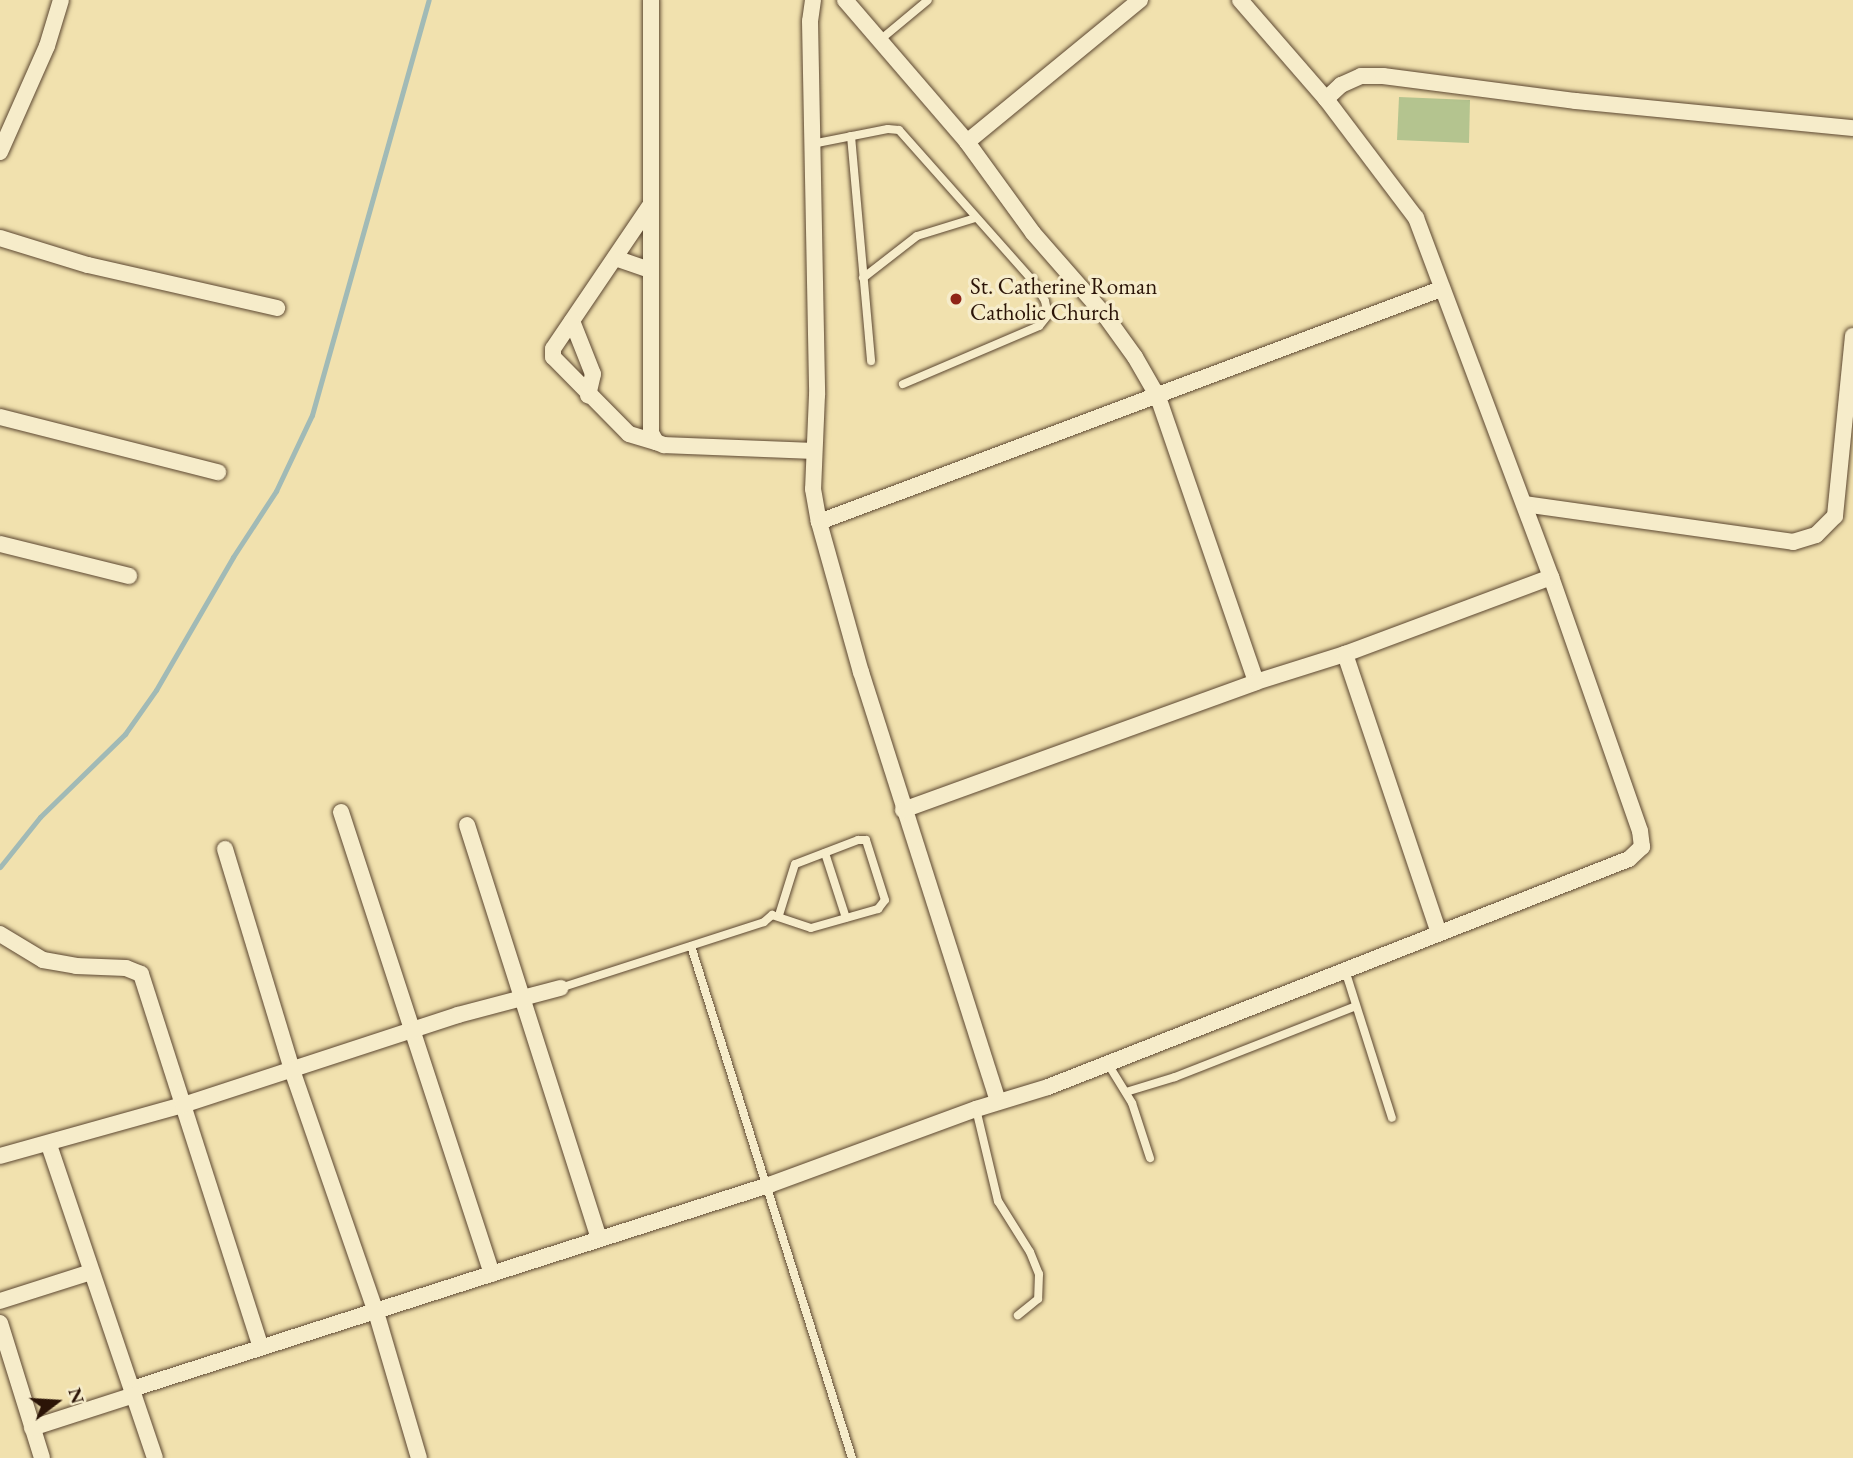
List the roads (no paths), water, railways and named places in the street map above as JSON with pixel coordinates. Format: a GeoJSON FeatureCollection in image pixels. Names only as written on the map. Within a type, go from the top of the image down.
{"type":"FeatureCollection","features":[{"type":"Feature","properties":{"kind":"street"},"geometry":{"type":"LineString","coordinates":[[0,152],[47,46],[61,0]]}},
{"type":"Feature","properties":{"kind":"street"},"geometry":{"type":"LineString","coordinates":[[651,0],[650,423],[656,442]]}},
{"type":"Feature","properties":{"kind":"street"},"geometry":{"type":"LineString","coordinates":[[813,0],[812,144],[817,395],[813,489],[819,522],[902,810],[998,1102]]}},
{"type":"Feature","properties":{"kind":"street"},"geometry":{"type":"LineString","coordinates":[[845,0],[967,142],[1033,233],[1104,314],[1135,356],[1158,397],[1256,682]]}},
{"type":"Feature","properties":{"kind":"street"},"geometry":{"type":"LineString","coordinates":[[967,142],[1140,0]]}},
{"type":"Feature","properties":{"kind":"street"},"geometry":{"type":"LineString","coordinates":[[32,1428],[261,1348],[769,1185],[1108,1064],[1629,859],[1642,847],[1640,831],[1551,577],[1408,204],[1326,99],[1240,0]]}},
{"type":"Feature","properties":{"kind":"street"},"geometry":{"type":"LineString","coordinates":[[1326,99],[1341,85],[1361,76],[1383,76],[1576,101],[1853,128]]}},
{"type":"Feature","properties":{"kind":"street"},"geometry":{"type":"LineString","coordinates":[[649,207],[553,349],[553,357],[629,434],[664,445],[813,451]]}},
{"type":"Feature","properties":{"kind":"street"},"geometry":{"type":"LineString","coordinates":[[0,238],[88,265],[277,308]]}},
{"type":"Feature","properties":{"kind":"street"},"geometry":{"type":"LineString","coordinates":[[615,258],[649,270]]}},
{"type":"Feature","properties":{"kind":"street"},"geometry":{"type":"LineString","coordinates":[[819,522],[1441,289]]}},
{"type":"Feature","properties":{"kind":"street"},"geometry":{"type":"LineString","coordinates":[[572,321],[593,374],[588,395]]}},
{"type":"Feature","properties":{"kind":"street"},"geometry":{"type":"LineString","coordinates":[[1524,504],[1793,542],[1816,536],[1835,516],[1853,336]]}},
{"type":"Feature","properties":{"kind":"street"},"geometry":{"type":"LineString","coordinates":[[0,416],[218,472]]}},
{"type":"Feature","properties":{"kind":"street"},"geometry":{"type":"LineString","coordinates":[[0,544],[129,576]]}},
{"type":"Feature","properties":{"kind":"street"},"geometry":{"type":"LineString","coordinates":[[902,810],[1256,682],[1345,654],[1551,577]]}},
{"type":"Feature","properties":{"kind":"street"},"geometry":{"type":"LineString","coordinates":[[1345,654],[1438,933]]}},
{"type":"Feature","properties":{"kind":"street"},"geometry":{"type":"LineString","coordinates":[[341,812],[492,1274]]}},
{"type":"Feature","properties":{"kind":"street"},"geometry":{"type":"LineString","coordinates":[[467,825],[599,1238]]}},
{"type":"Feature","properties":{"kind":"street"},"geometry":{"type":"LineString","coordinates":[[225,849],[292,1070],[376,1312],[419,1458]]}},
{"type":"Feature","properties":{"kind":"street"},"geometry":{"type":"LineString","coordinates":[[0,934],[43,960],[76,966],[126,968],[141,974],[261,1348]]}},
{"type":"Feature","properties":{"kind":"street"},"geometry":{"type":"LineString","coordinates":[[0,1156],[49,1145],[183,1105],[411,1031],[560,988]]}},
{"type":"Feature","properties":{"kind":"street"},"geometry":{"type":"LineString","coordinates":[[49,1145],[155,1458]]}},
{"type":"Feature","properties":{"kind":"street"},"geometry":{"type":"LineString","coordinates":[[0,1301],[92,1272]]}},
{"type":"Feature","properties":{"kind":"street"},"geometry":{"type":"LineString","coordinates":[[0,1322],[42,1458]]}},
{"type":"Feature","properties":{"kind":"lane"},"geometry":{"type":"LineString","coordinates":[[880,40],[928,0]]}},
{"type":"Feature","properties":{"kind":"lane"},"geometry":{"type":"LineString","coordinates":[[812,144],[888,129],[899,130],[1033,281],[1045,300],[1048,315],[1039,326],[903,384]]}},
{"type":"Feature","properties":{"kind":"lane"},"geometry":{"type":"LineString","coordinates":[[851,136],[871,361]]}},
{"type":"Feature","properties":{"kind":"lane"},"geometry":{"type":"LineString","coordinates":[[863,278],[917,236],[975,218]]}},
{"type":"Feature","properties":{"kind":"lane"},"geometry":{"type":"LineString","coordinates":[[560,988],[764,922],[772,915],[779,915],[811,928],[884,905],[885,900],[870,852],[863,839],[795,864],[779,915]]}},
{"type":"Feature","properties":{"kind":"lane"},"geometry":{"type":"LineString","coordinates":[[825,852],[846,918]]}},
{"type":"Feature","properties":{"kind":"lane"},"geometry":{"type":"LineString","coordinates":[[691,946],[769,1185],[852,1458]]}},
{"type":"Feature","properties":{"kind":"lane"},"geometry":{"type":"LineString","coordinates":[[1345,970],[1392,1118]]}},
{"type":"Feature","properties":{"kind":"lane"},"geometry":{"type":"LineString","coordinates":[[1126,1092],[1175,1077],[1356,1006]]}},
{"type":"Feature","properties":{"kind":"lane"},"geometry":{"type":"LineString","coordinates":[[1108,1064],[1126,1092],[1150,1158]]}},
{"type":"Feature","properties":{"kind":"lane"},"geometry":{"type":"LineString","coordinates":[[976,1109],[998,1201],[1030,1252],[1039,1274],[1038,1299],[1018,1315]]}},
{"type":"Feature","properties":{"kind":"waterway"},"geometry":{"type":"LineString","coordinates":[[0,867],[40,817],[125,734],[156,690],[233,557],[276,491],[312,415],[429,0]]}},
{"type":"Feature","properties":{"kind":"place","name":"St. Catherine Roman Catholic Church"},"geometry":{"type":"Point","coordinates":[956,299]}}]}
